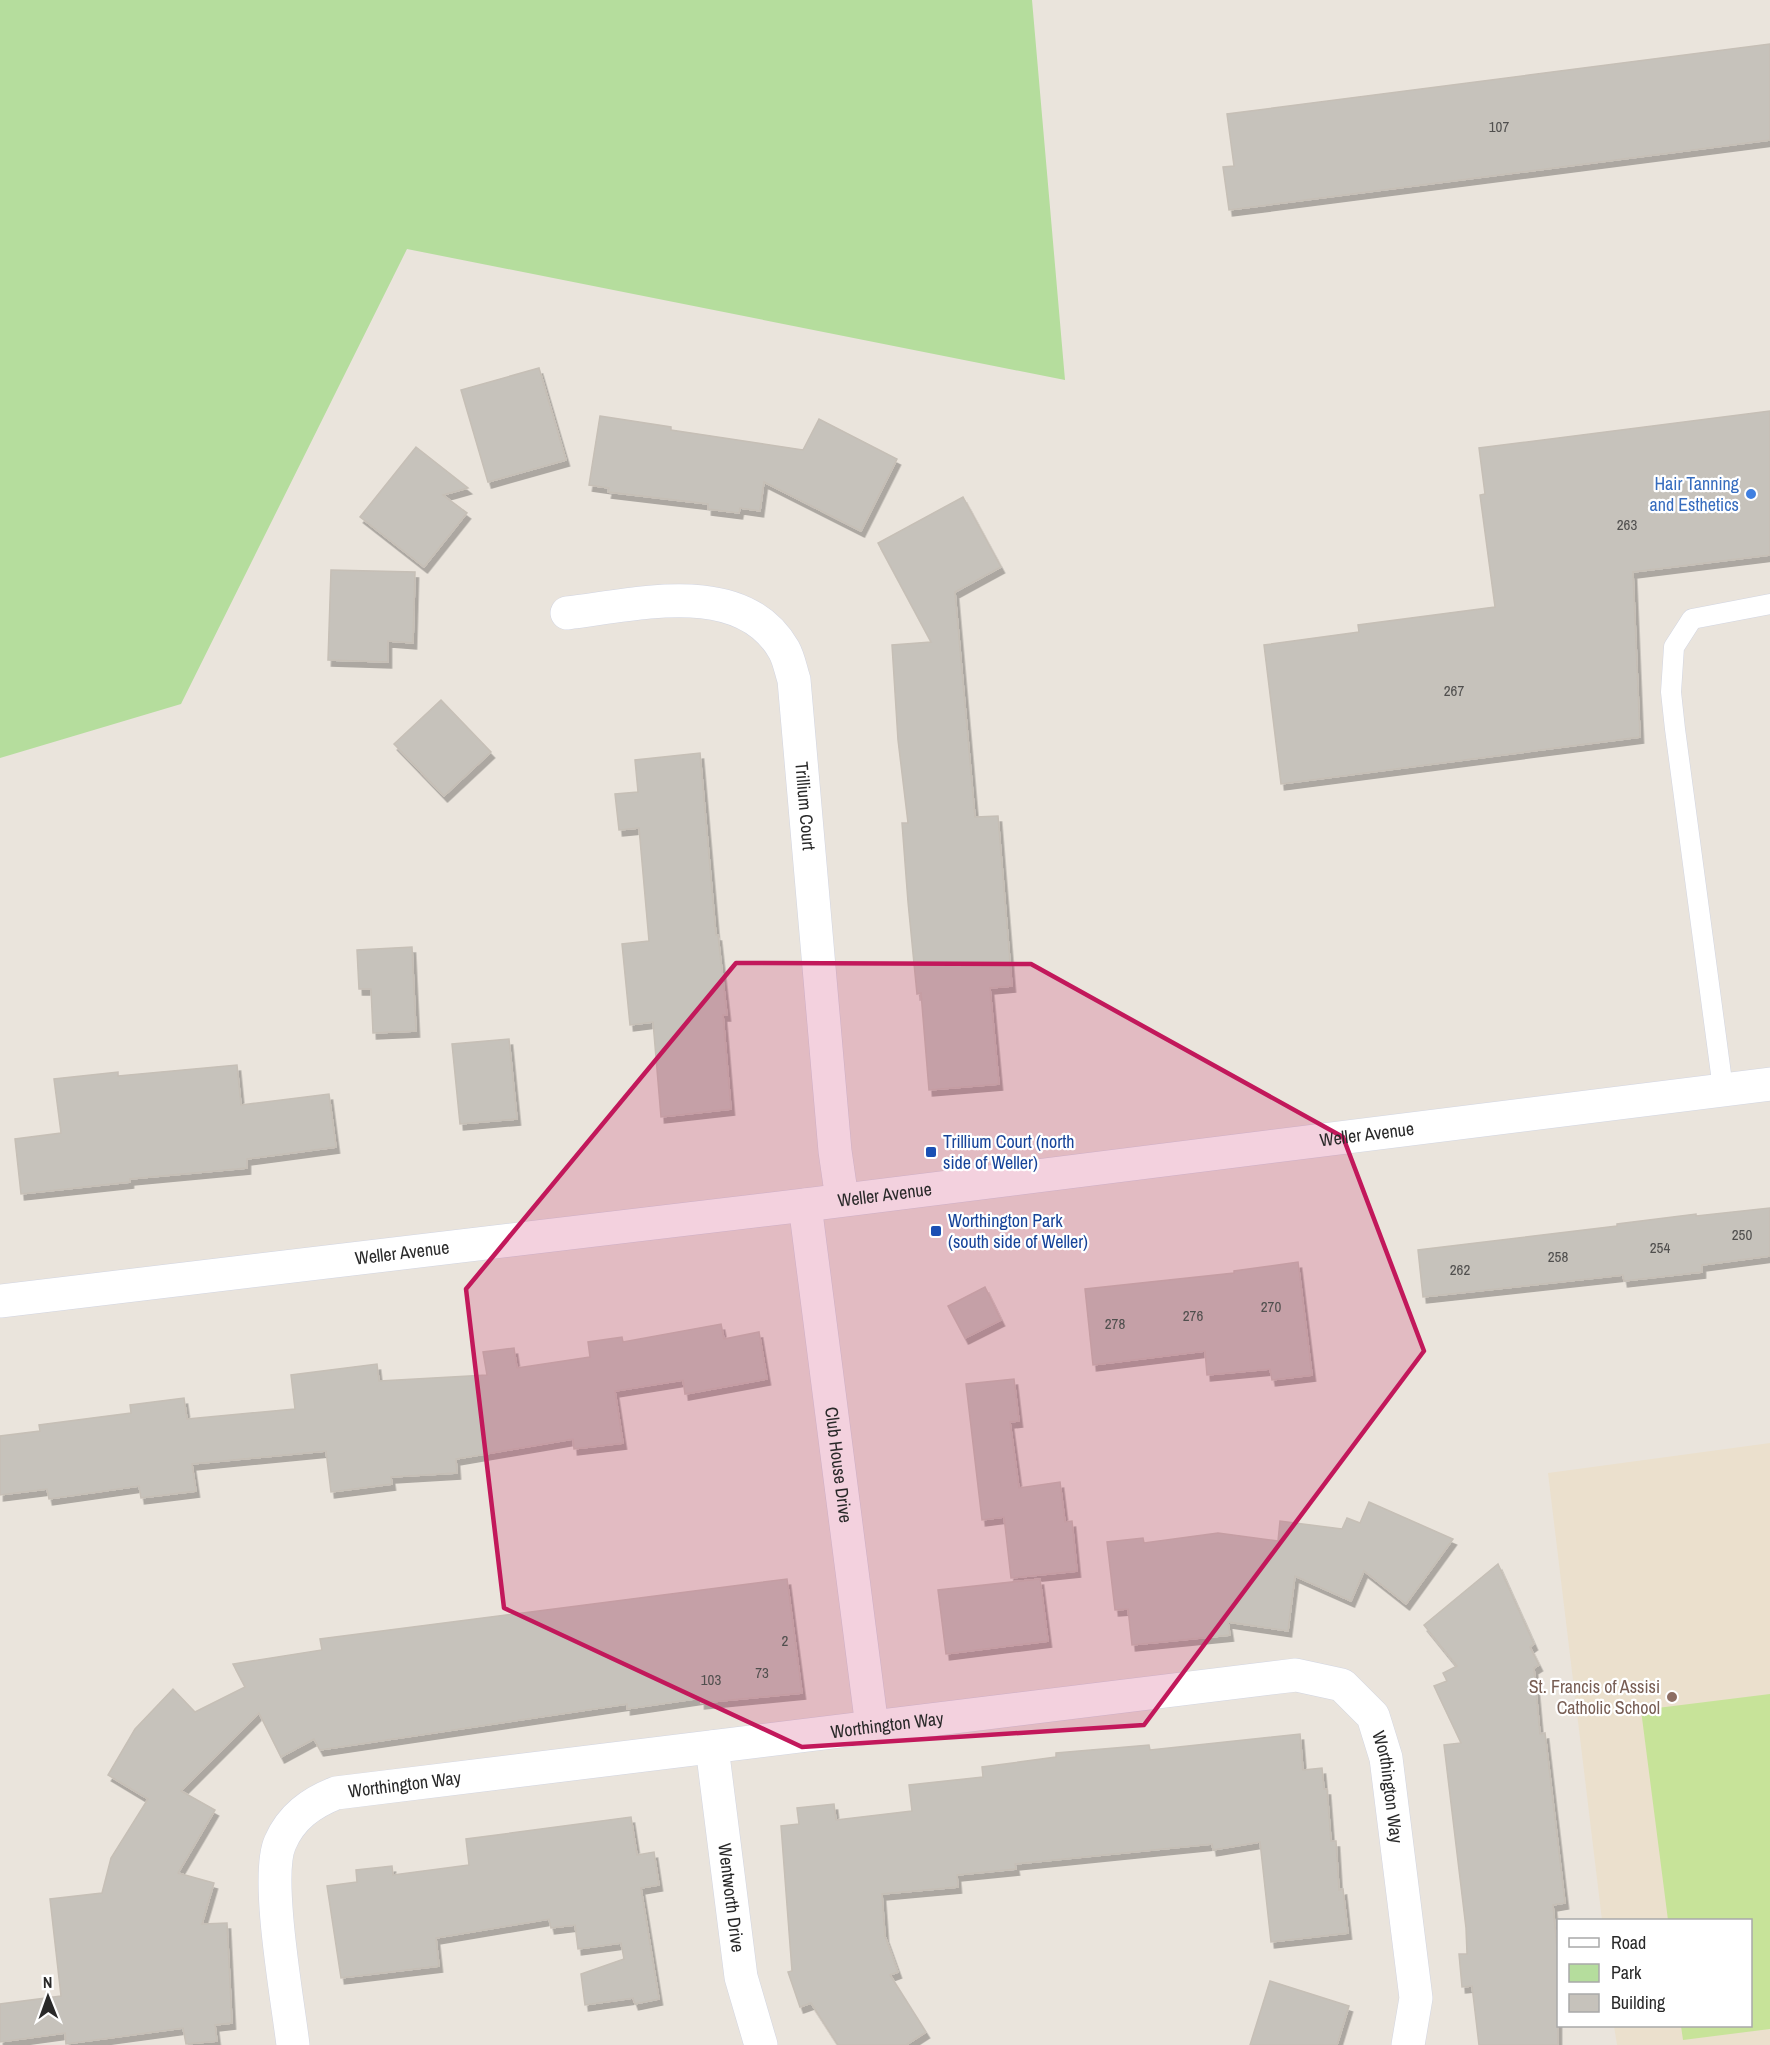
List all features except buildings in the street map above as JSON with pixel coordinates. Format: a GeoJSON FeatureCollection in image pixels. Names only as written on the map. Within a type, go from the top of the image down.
{"type":"FeatureCollection","features":[{"type":"Feature","properties":{"kind":"street","name":"Trillium Court"},"geometry":{"type":"LineString","coordinates":[[567,613],[682,600],[729,605],[761,622],[784,650],[795,680],[842,1200]]}},
{"type":"Feature","properties":{"kind":"street","name":"Weller Avenue"},"geometry":{"type":"LineString","coordinates":[[0,1301],[805,1205],[1770,1084]]}},
{"type":"Feature","properties":{"kind":"street","name":"Club House Drive"},"geometry":{"type":"LineString","coordinates":[[805,1205],[872,1727]]}},
{"type":"Feature","properties":{"kind":"street","name":"Worthington Way"},"geometry":{"type":"LineString","coordinates":[[293,2045],[273,1874],[279,1844],[292,1821],[311,1803],[336,1793],[1296,1676],[1342,1685],[1373,1716],[1386,1758],[1416,1998],[1408,2045]]}},
{"type":"Feature","properties":{"kind":"street","name":"Wentworth Drive"},"geometry":{"type":"LineString","coordinates":[[712,1747],[741,1977],[761,2045]]}},
{"type":"Feature","properties":{"kind":"lane"},"geometry":{"type":"LineString","coordinates":[[1723,1089],[1677,753],[1671,692],[1674,647],[1692,619],[1770,604]]}},
{"type":"Feature","properties":{"kind":"highlighted area"},"geometry":{"type":"Polygon","coordinates":[[[736,963],[1031,964],[1343,1137],[1424,1351],[1144,1725],[802,1747],[504,1608],[466,1289],[736,963]]]}},
{"type":"Feature","properties":{"kind":"shaded area","name":"St. Francis of Assisi Catholic School"},"geometry":{"type":"Polygon","coordinates":[[[1770,1443],[1770,2045],[1617,2045],[1614,2027],[1752,2027],[1752,1919],[1602,1919],[1548,1473],[1770,1443]]]}},
{"type":"Feature","properties":{"kind":"green space"},"geometry":{"type":"Polygon","coordinates":[[[0,0],[1032,0],[1065,380],[407,249],[181,704],[0,758],[0,0]]]}},
{"type":"Feature","properties":{"kind":"green space"},"geometry":{"type":"Polygon","coordinates":[[[1770,1694],[1770,2029],[1683,2040],[1681,2027],[1752,2027],[1752,1919],[1668,1919],[1641,1710],[1770,1694]]]}},
{"type":"Feature","properties":{"kind":"place","name":"Hair Tanning and Esthetics"},"geometry":{"type":"Point","coordinates":[1751,494]}},
{"type":"Feature","properties":{"kind":"place","name":"Trillium Court (north side of Weller)"},"geometry":{"type":"Point","coordinates":[931,1152]}},
{"type":"Feature","properties":{"kind":"place","name":"Worthington Park (south side of Weller)"},"geometry":{"type":"Point","coordinates":[936,1231]}},
{"type":"Feature","properties":{"kind":"place","name":"St. Francis of Assisi Catholic School"},"geometry":{"type":"Point","coordinates":[1672,1697]}}]}
